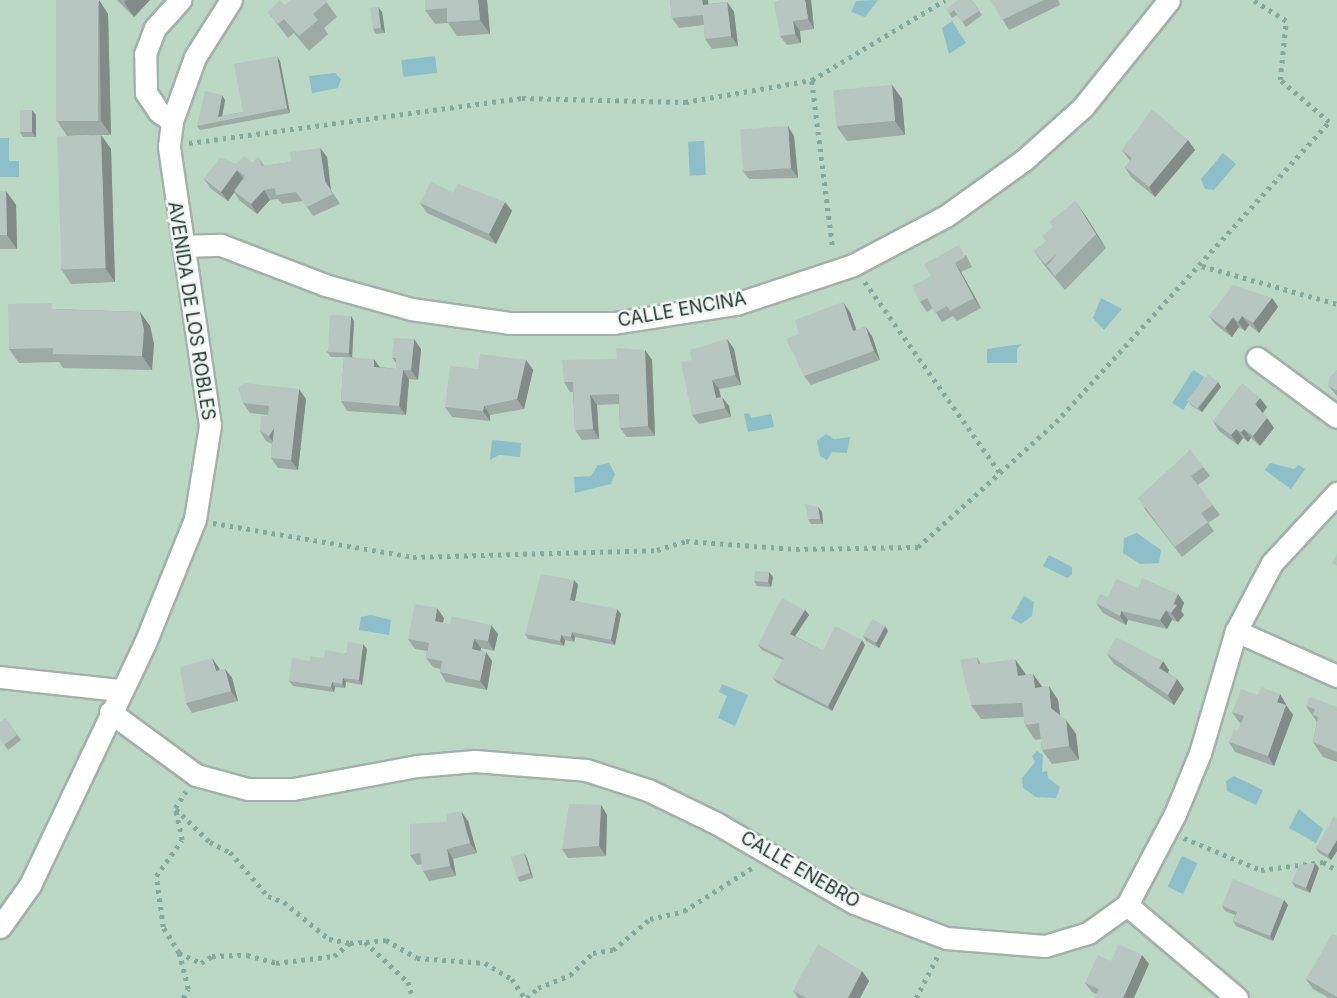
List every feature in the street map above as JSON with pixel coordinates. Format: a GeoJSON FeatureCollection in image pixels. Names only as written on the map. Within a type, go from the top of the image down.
{"type":"FeatureCollection","features":[{"type":"Feature","properties":{"kind":"street"},"geometry":{"type":"LineString","coordinates":[[172,121],[159,112],[146,93],[145,54],[155,27],[180,0]]}},
{"type":"Feature","properties":{"kind":"street","name":"AVENIDA DE LOS ROBLES"},"geometry":{"type":"LineString","coordinates":[[0,927],[30,886],[120,690],[145,643],[195,519],[210,425],[169,146],[172,121],[195,57],[230,0]]}},
{"type":"Feature","properties":{"kind":"street","name":"CALLE ENCINA"},"geometry":{"type":"LineString","coordinates":[[183,246],[221,245],[325,285],[411,309],[509,323],[614,323],[736,304],[844,268],[946,216],[1024,160],[1083,107],[1170,0]]}},
{"type":"Feature","properties":{"kind":"street"},"geometry":{"type":"LineString","coordinates":[[1257,358],[1337,417]]}},
{"type":"Feature","properties":{"kind":"street","name":"CALLE ENEBRO"},"geometry":{"type":"LineString","coordinates":[[110,712],[196,775],[248,789],[293,789],[417,766],[475,761],[541,764],[586,770],[648,790],[773,853],[854,903],[946,938],[1045,946],[1088,933],[1127,905],[1167,831],[1200,753],[1236,631],[1272,563],[1337,493]]}},
{"type":"Feature","properties":{"kind":"street"},"geometry":{"type":"LineString","coordinates":[[1236,631],[1337,676]]}},
{"type":"Feature","properties":{"kind":"street"},"geometry":{"type":"LineString","coordinates":[[0,677],[120,690]]}},
{"type":"Feature","properties":{"kind":"street"},"geometry":{"type":"LineString","coordinates":[[1127,905],[1237,998]]}},
{"type":"Feature","properties":{"kind":"path"},"geometry":{"type":"LineString","coordinates":[[169,146],[522,98],[685,102],[812,80],[945,0]]}},
{"type":"Feature","properties":{"kind":"path"},"geometry":{"type":"LineString","coordinates":[[195,519],[413,556],[657,550],[686,541],[796,549],[918,547],[1056,422],[1202,266],[1329,122],[1280,80],[1286,21],[1252,0]]}},
{"type":"Feature","properties":{"kind":"path"},"geometry":{"type":"LineString","coordinates":[[812,80],[844,268],[1000,472]]}},
{"type":"Feature","properties":{"kind":"path"},"geometry":{"type":"LineString","coordinates":[[1202,266],[1337,304]]}},
{"type":"Feature","properties":{"kind":"path"},"geometry":{"type":"LineString","coordinates":[[183,998],[188,989],[179,953],[163,928],[156,876],[181,840],[176,808],[196,775]]}},
{"type":"Feature","properties":{"kind":"path"},"geometry":{"type":"LineString","coordinates":[[176,808],[210,842],[230,852],[268,896],[284,902],[329,939],[351,943],[386,940],[417,958],[485,963],[512,979],[526,998],[538,988],[570,975],[593,953],[613,950],[650,919],[684,911],[773,853]]}},
{"type":"Feature","properties":{"kind":"path"},"geometry":{"type":"LineString","coordinates":[[1167,831],[1261,870],[1323,862],[1337,870]]}},
{"type":"Feature","properties":{"kind":"path"},"geometry":{"type":"LineString","coordinates":[[916,998],[946,938]]}},
{"type":"Feature","properties":{"kind":"path"},"geometry":{"type":"LineString","coordinates":[[365,942],[408,982],[413,998]]}},
{"type":"Feature","properties":{"kind":"path"},"geometry":{"type":"LineString","coordinates":[[179,953],[201,963],[212,956],[247,955],[275,963],[334,956],[351,943]]}},
{"type":"Feature","properties":{"kind":"green space"},"geometry":{"type":"Polygon","coordinates":[[[0,0],[1337,0],[1337,998],[0,998],[0,0]]]}},
{"type":"Feature","properties":{"kind":"water"},"geometry":{"type":"Polygon","coordinates":[[[878,0],[865,17],[851,12],[856,1],[878,0]]]}},
{"type":"Feature","properties":{"kind":"water"},"geometry":{"type":"Polygon","coordinates":[[[952,21],[966,43],[949,54],[942,28],[952,21]]]}},
{"type":"Feature","properties":{"kind":"water"},"geometry":{"type":"Polygon","coordinates":[[[435,56],[437,73],[403,77],[401,60],[435,56]]]}},
{"type":"Feature","properties":{"kind":"water"},"geometry":{"type":"Polygon","coordinates":[[[335,73],[341,79],[338,88],[312,93],[309,76],[335,73]]]}},
{"type":"Feature","properties":{"kind":"water"},"geometry":{"type":"Polygon","coordinates":[[[0,138],[9,138],[9,161],[19,161],[19,177],[0,177],[0,138]]]}},
{"type":"Feature","properties":{"kind":"water"},"geometry":{"type":"Polygon","coordinates":[[[704,141],[706,175],[690,176],[688,142],[704,141]]]}},
{"type":"Feature","properties":{"kind":"water"},"geometry":{"type":"Polygon","coordinates":[[[1223,153],[1236,164],[1214,190],[1205,189],[1201,179],[1223,153]]]}},
{"type":"Feature","properties":{"kind":"water"},"geometry":{"type":"Polygon","coordinates":[[[1101,298],[1122,309],[1104,330],[1093,318],[1101,298]]]}},
{"type":"Feature","properties":{"kind":"water"},"geometry":{"type":"Polygon","coordinates":[[[1022,344],[1017,349],[1017,363],[987,363],[987,349],[1022,344]]]}},
{"type":"Feature","properties":{"kind":"water"},"geometry":{"type":"Polygon","coordinates":[[[1193,370],[1204,377],[1183,410],[1172,403],[1193,370]]]}},
{"type":"Feature","properties":{"kind":"water"},"geometry":{"type":"Polygon","coordinates":[[[749,413],[751,418],[771,414],[774,427],[748,432],[744,414],[749,413]]]}},
{"type":"Feature","properties":{"kind":"water"},"geometry":{"type":"Polygon","coordinates":[[[826,434],[834,439],[850,437],[847,453],[832,452],[827,460],[820,456],[817,441],[826,434]]]}},
{"type":"Feature","properties":{"kind":"water"},"geometry":{"type":"Polygon","coordinates":[[[492,440],[521,443],[520,457],[499,455],[490,460],[492,440]]]}},
{"type":"Feature","properties":{"kind":"water"},"geometry":{"type":"Polygon","coordinates":[[[609,463],[615,474],[611,484],[575,493],[574,477],[591,476],[598,465],[609,463]]]}},
{"type":"Feature","properties":{"kind":"water"},"geometry":{"type":"Polygon","coordinates":[[[1270,463],[1294,469],[1299,465],[1305,469],[1291,489],[1265,470],[1270,463]]]}},
{"type":"Feature","properties":{"kind":"water"},"geometry":{"type":"Polygon","coordinates":[[[1137,533],[1161,550],[1159,563],[1140,564],[1123,553],[1124,538],[1137,533]]]}},
{"type":"Feature","properties":{"kind":"water"},"geometry":{"type":"Polygon","coordinates":[[[1049,555],[1072,567],[1072,575],[1067,578],[1043,566],[1049,555]]]}},
{"type":"Feature","properties":{"kind":"water"},"geometry":{"type":"Polygon","coordinates":[[[1024,596],[1034,602],[1032,616],[1021,624],[1011,618],[1024,596]]]}},
{"type":"Feature","properties":{"kind":"water"},"geometry":{"type":"Polygon","coordinates":[[[371,615],[391,620],[389,635],[359,630],[361,617],[371,615]]]}},
{"type":"Feature","properties":{"kind":"water"},"geometry":{"type":"Polygon","coordinates":[[[722,684],[748,695],[735,726],[718,718],[727,696],[719,692],[722,684]]]}},
{"type":"Feature","properties":{"kind":"water"},"geometry":{"type":"Polygon","coordinates":[[[1037,751],[1043,755],[1042,772],[1047,771],[1048,778],[1060,787],[1056,798],[1036,797],[1023,788],[1022,778],[1035,762],[1032,756],[1037,751]]]}},
{"type":"Feature","properties":{"kind":"water"},"geometry":{"type":"Polygon","coordinates":[[[1234,776],[1263,790],[1256,805],[1227,791],[1226,781],[1234,776]]]}},
{"type":"Feature","properties":{"kind":"water"},"geometry":{"type":"Polygon","coordinates":[[[1299,809],[1323,829],[1316,843],[1289,828],[1299,809]]]}},
{"type":"Feature","properties":{"kind":"water"},"geometry":{"type":"Polygon","coordinates":[[[1182,856],[1197,863],[1183,894],[1168,887],[1182,856]]]}},
{"type":"Feature","properties":{"kind":"building"},"geometry":{"type":"Polygon","coordinates":[[[56,0],[98,0],[98,121],[56,121],[56,0]]]}},
{"type":"Feature","properties":{"kind":"building"},"geometry":{"type":"Polygon","coordinates":[[[280,0],[285,5],[291,0],[327,2],[313,14],[318,20],[299,36],[284,19],[278,24],[268,12],[280,0]]]}},
{"type":"Feature","properties":{"kind":"building"},"geometry":{"type":"Polygon","coordinates":[[[425,0],[478,0],[480,20],[447,22],[447,8],[425,10],[425,0]]]}},
{"type":"Feature","properties":{"kind":"building"},"geometry":{"type":"Polygon","coordinates":[[[670,0],[702,0],[703,5],[727,2],[731,36],[705,39],[703,15],[672,18],[670,0]]]}},
{"type":"Feature","properties":{"kind":"building"},"geometry":{"type":"Polygon","coordinates":[[[805,0],[808,19],[793,21],[795,34],[780,36],[774,2],[805,0]]]}},
{"type":"Feature","properties":{"kind":"building"},"geometry":{"type":"Polygon","coordinates":[[[958,0],[972,0],[979,11],[962,22],[954,10],[949,14],[946,9],[958,0]]]}},
{"type":"Feature","properties":{"kind":"building"},"geometry":{"type":"Polygon","coordinates":[[[991,0],[1044,0],[1002,20],[991,0]]]}},
{"type":"Feature","properties":{"kind":"building"},"geometry":{"type":"Polygon","coordinates":[[[378,7],[381,28],[373,29],[370,8],[378,7]]]}},
{"type":"Feature","properties":{"kind":"building"},"geometry":{"type":"Polygon","coordinates":[[[277,56],[287,108],[197,126],[205,91],[222,95],[218,117],[243,112],[234,64],[277,56]]]}},
{"type":"Feature","properties":{"kind":"building"},"geometry":{"type":"Polygon","coordinates":[[[892,85],[895,121],[836,126],[833,90],[892,85]]]}},
{"type":"Feature","properties":{"kind":"building"},"geometry":{"type":"Polygon","coordinates":[[[1152,109],[1188,140],[1149,187],[1125,167],[1132,158],[1122,150],[1152,109]]]}},
{"type":"Feature","properties":{"kind":"building"},"geometry":{"type":"Polygon","coordinates":[[[20,110],[32,110],[32,132],[20,132],[20,110]]]}},
{"type":"Feature","properties":{"kind":"building"},"geometry":{"type":"Polygon","coordinates":[[[788,126],[791,168],[743,171],[740,129],[788,126]]]}},
{"type":"Feature","properties":{"kind":"building"},"geometry":{"type":"Polygon","coordinates":[[[101,135],[106,268],[62,269],[57,137],[101,135]]]}},
{"type":"Feature","properties":{"kind":"building"},"geometry":{"type":"Polygon","coordinates":[[[320,148],[325,181],[333,194],[307,207],[296,192],[276,195],[275,188],[264,190],[251,204],[234,191],[245,176],[237,170],[221,192],[204,179],[220,157],[236,164],[244,156],[253,163],[258,157],[262,166],[291,162],[290,152],[320,148]]]}},
{"type":"Feature","properties":{"kind":"building"},"geometry":{"type":"Polygon","coordinates":[[[431,181],[453,193],[458,184],[505,202],[489,234],[420,203],[431,181]]]}},
{"type":"Feature","properties":{"kind":"building"},"geometry":{"type":"Polygon","coordinates":[[[0,191],[6,191],[7,235],[0,235],[0,191]]]}},
{"type":"Feature","properties":{"kind":"building"},"geometry":{"type":"Polygon","coordinates":[[[1075,201],[1096,234],[1055,276],[1047,266],[1057,254],[1045,264],[1034,251],[1046,241],[1042,236],[1053,227],[1049,222],[1075,201]]]}},
{"type":"Feature","properties":{"kind":"building"},"geometry":{"type":"Polygon","coordinates":[[[959,245],[965,257],[955,263],[974,298],[950,311],[947,306],[935,313],[927,298],[920,302],[912,286],[931,276],[924,264],[959,245]]]}},
{"type":"Feature","properties":{"kind":"building"},"geometry":{"type":"Polygon","coordinates":[[[1233,285],[1272,298],[1253,323],[1242,316],[1238,322],[1233,317],[1225,328],[1209,316],[1233,285]]]}},
{"type":"Feature","properties":{"kind":"building"},"geometry":{"type":"Polygon","coordinates":[[[843,302],[853,331],[865,326],[874,351],[804,376],[786,339],[799,334],[795,320],[843,302]]]}},
{"type":"Feature","properties":{"kind":"building"},"geometry":{"type":"Polygon","coordinates":[[[52,303],[52,309],[140,312],[144,330],[142,356],[53,354],[53,348],[9,349],[8,304],[52,303]]]}},
{"type":"Feature","properties":{"kind":"building"},"geometry":{"type":"Polygon","coordinates":[[[330,315],[351,316],[349,353],[328,352],[330,315]]]}},
{"type":"Feature","properties":{"kind":"building"},"geometry":{"type":"Polygon","coordinates":[[[394,338],[414,339],[411,370],[403,370],[399,406],[341,401],[344,357],[374,359],[374,367],[396,369],[396,358],[392,358],[394,338]]]}},
{"type":"Feature","properties":{"kind":"building"},"geometry":{"type":"Polygon","coordinates":[[[727,339],[735,375],[712,380],[716,398],[722,397],[725,408],[692,415],[681,362],[692,360],[690,350],[727,339]]]}},
{"type":"Feature","properties":{"kind":"building"},"geometry":{"type":"Polygon","coordinates":[[[616,348],[645,350],[648,426],[620,428],[619,394],[590,395],[593,429],[575,430],[573,382],[564,382],[562,360],[617,359],[616,348]]]}},
{"type":"Feature","properties":{"kind":"building"},"geometry":{"type":"Polygon","coordinates":[[[480,354],[526,360],[517,399],[484,406],[483,411],[445,407],[450,366],[478,369],[480,354]]]}},
{"type":"Feature","properties":{"kind":"building"},"geometry":{"type":"Polygon","coordinates":[[[1337,370],[1335,390],[1328,385],[1330,377],[1337,370]]]}},
{"type":"Feature","properties":{"kind":"building"},"geometry":{"type":"Polygon","coordinates":[[[1208,374],[1218,382],[1197,409],[1187,400],[1208,374]]]}},
{"type":"Feature","properties":{"kind":"building"},"geometry":{"type":"Polygon","coordinates":[[[245,383],[299,389],[291,460],[271,458],[274,428],[269,436],[260,431],[261,416],[268,416],[269,406],[243,403],[238,388],[245,383]]]}},
{"type":"Feature","properties":{"kind":"building"},"geometry":{"type":"Polygon","coordinates":[[[1242,383],[1260,398],[1255,404],[1267,418],[1253,436],[1244,429],[1241,432],[1236,429],[1231,435],[1213,421],[1242,383]]]}},
{"type":"Feature","properties":{"kind":"building"},"geometry":{"type":"Polygon","coordinates":[[[1190,450],[1203,467],[1191,476],[1213,505],[1201,513],[1208,522],[1175,547],[1138,498],[1190,450]]]}},
{"type":"Feature","properties":{"kind":"building"},"geometry":{"type":"Polygon","coordinates":[[[805,504],[818,507],[820,519],[808,519],[805,504]]]}},
{"type":"Feature","properties":{"kind":"building"},"geometry":{"type":"Polygon","coordinates":[[[755,571],[769,572],[768,582],[754,581],[755,571]]]}},
{"type":"Feature","properties":{"kind":"building"},"geometry":{"type":"Polygon","coordinates":[[[541,574],[574,580],[570,600],[617,609],[611,640],[572,632],[571,637],[561,635],[560,641],[525,634],[541,574]]]}},
{"type":"Feature","properties":{"kind":"building"},"geometry":{"type":"Polygon","coordinates":[[[1142,578],[1178,594],[1173,604],[1177,605],[1171,613],[1166,610],[1160,620],[1121,611],[1120,616],[1096,603],[1100,594],[1108,597],[1116,579],[1138,588],[1142,578]]]}},
{"type":"Feature","properties":{"kind":"building"},"geometry":{"type":"Polygon","coordinates":[[[782,598],[805,610],[790,634],[823,651],[835,626],[862,640],[828,706],[773,678],[784,658],[758,645],[782,598]]]}},
{"type":"Feature","properties":{"kind":"building"},"geometry":{"type":"Polygon","coordinates":[[[415,604],[437,608],[435,621],[450,624],[451,616],[491,625],[488,641],[474,639],[472,649],[486,652],[480,681],[440,672],[442,661],[426,658],[429,643],[408,639],[415,604]]]}},
{"type":"Feature","properties":{"kind":"building"},"geometry":{"type":"Polygon","coordinates":[[[872,619],[885,626],[876,643],[863,636],[872,619]]]}},
{"type":"Feature","properties":{"kind":"building"},"geometry":{"type":"Polygon","coordinates":[[[1116,637],[1163,661],[1159,668],[1177,679],[1168,695],[1107,654],[1116,637]]]}},
{"type":"Feature","properties":{"kind":"building"},"geometry":{"type":"Polygon","coordinates":[[[348,642],[363,644],[359,680],[343,678],[342,684],[332,682],[331,687],[289,681],[292,658],[310,661],[310,656],[324,658],[325,650],[346,654],[348,642]]]}},
{"type":"Feature","properties":{"kind":"building"},"geometry":{"type":"Polygon","coordinates":[[[977,657],[978,664],[1015,659],[1018,676],[1033,674],[1035,688],[1049,686],[1051,708],[1066,720],[1069,746],[1042,750],[1039,723],[1025,725],[1022,703],[971,705],[960,660],[977,657]]]}},
{"type":"Feature","properties":{"kind":"building"},"geometry":{"type":"Polygon","coordinates":[[[212,658],[216,671],[225,669],[231,691],[186,703],[180,667],[212,658]]]}},
{"type":"Feature","properties":{"kind":"building"},"geometry":{"type":"Polygon","coordinates":[[[1261,687],[1280,694],[1277,702],[1286,705],[1268,756],[1229,742],[1234,729],[1238,731],[1244,716],[1232,712],[1241,689],[1258,695],[1261,687]]]}},
{"type":"Feature","properties":{"kind":"building"},"geometry":{"type":"Polygon","coordinates":[[[1310,697],[1337,707],[1337,752],[1313,742],[1318,717],[1313,715],[1315,709],[1306,706],[1310,697]]]}},
{"type":"Feature","properties":{"kind":"building"},"geometry":{"type":"Polygon","coordinates":[[[5,718],[17,735],[4,745],[0,739],[0,722],[5,718]]]}},
{"type":"Feature","properties":{"kind":"building"},"geometry":{"type":"Polygon","coordinates":[[[569,804],[601,805],[599,846],[562,849],[569,804]]]}},
{"type":"Feature","properties":{"kind":"building"},"geometry":{"type":"Polygon","coordinates":[[[461,811],[470,843],[447,849],[450,866],[423,871],[420,853],[410,855],[410,824],[447,822],[446,814],[461,811]]]}},
{"type":"Feature","properties":{"kind":"building"},"geometry":{"type":"Polygon","coordinates":[[[1334,816],[1337,818],[1337,840],[1328,855],[1316,848],[1334,816]]]}},
{"type":"Feature","properties":{"kind":"building"},"geometry":{"type":"Polygon","coordinates":[[[524,853],[530,873],[517,877],[511,857],[524,853]]]}},
{"type":"Feature","properties":{"kind":"building"},"geometry":{"type":"Polygon","coordinates":[[[1315,863],[1306,888],[1292,882],[1299,865],[1315,863]]]}},
{"type":"Feature","properties":{"kind":"building"},"geometry":{"type":"Polygon","coordinates":[[[1233,879],[1284,900],[1270,936],[1233,921],[1237,912],[1222,906],[1233,879]]]}},
{"type":"Feature","properties":{"kind":"building"},"geometry":{"type":"Polygon","coordinates":[[[1332,934],[1337,936],[1337,997],[1306,979],[1332,934]]]}},
{"type":"Feature","properties":{"kind":"building"},"geometry":{"type":"Polygon","coordinates":[[[818,944],[862,971],[848,998],[807,998],[793,991],[818,944]]]}},
{"type":"Feature","properties":{"kind":"building"},"geometry":{"type":"Polygon","coordinates":[[[1118,944],[1142,955],[1123,998],[1095,998],[1099,989],[1085,983],[1098,955],[1111,961],[1118,944]]]}}]}
